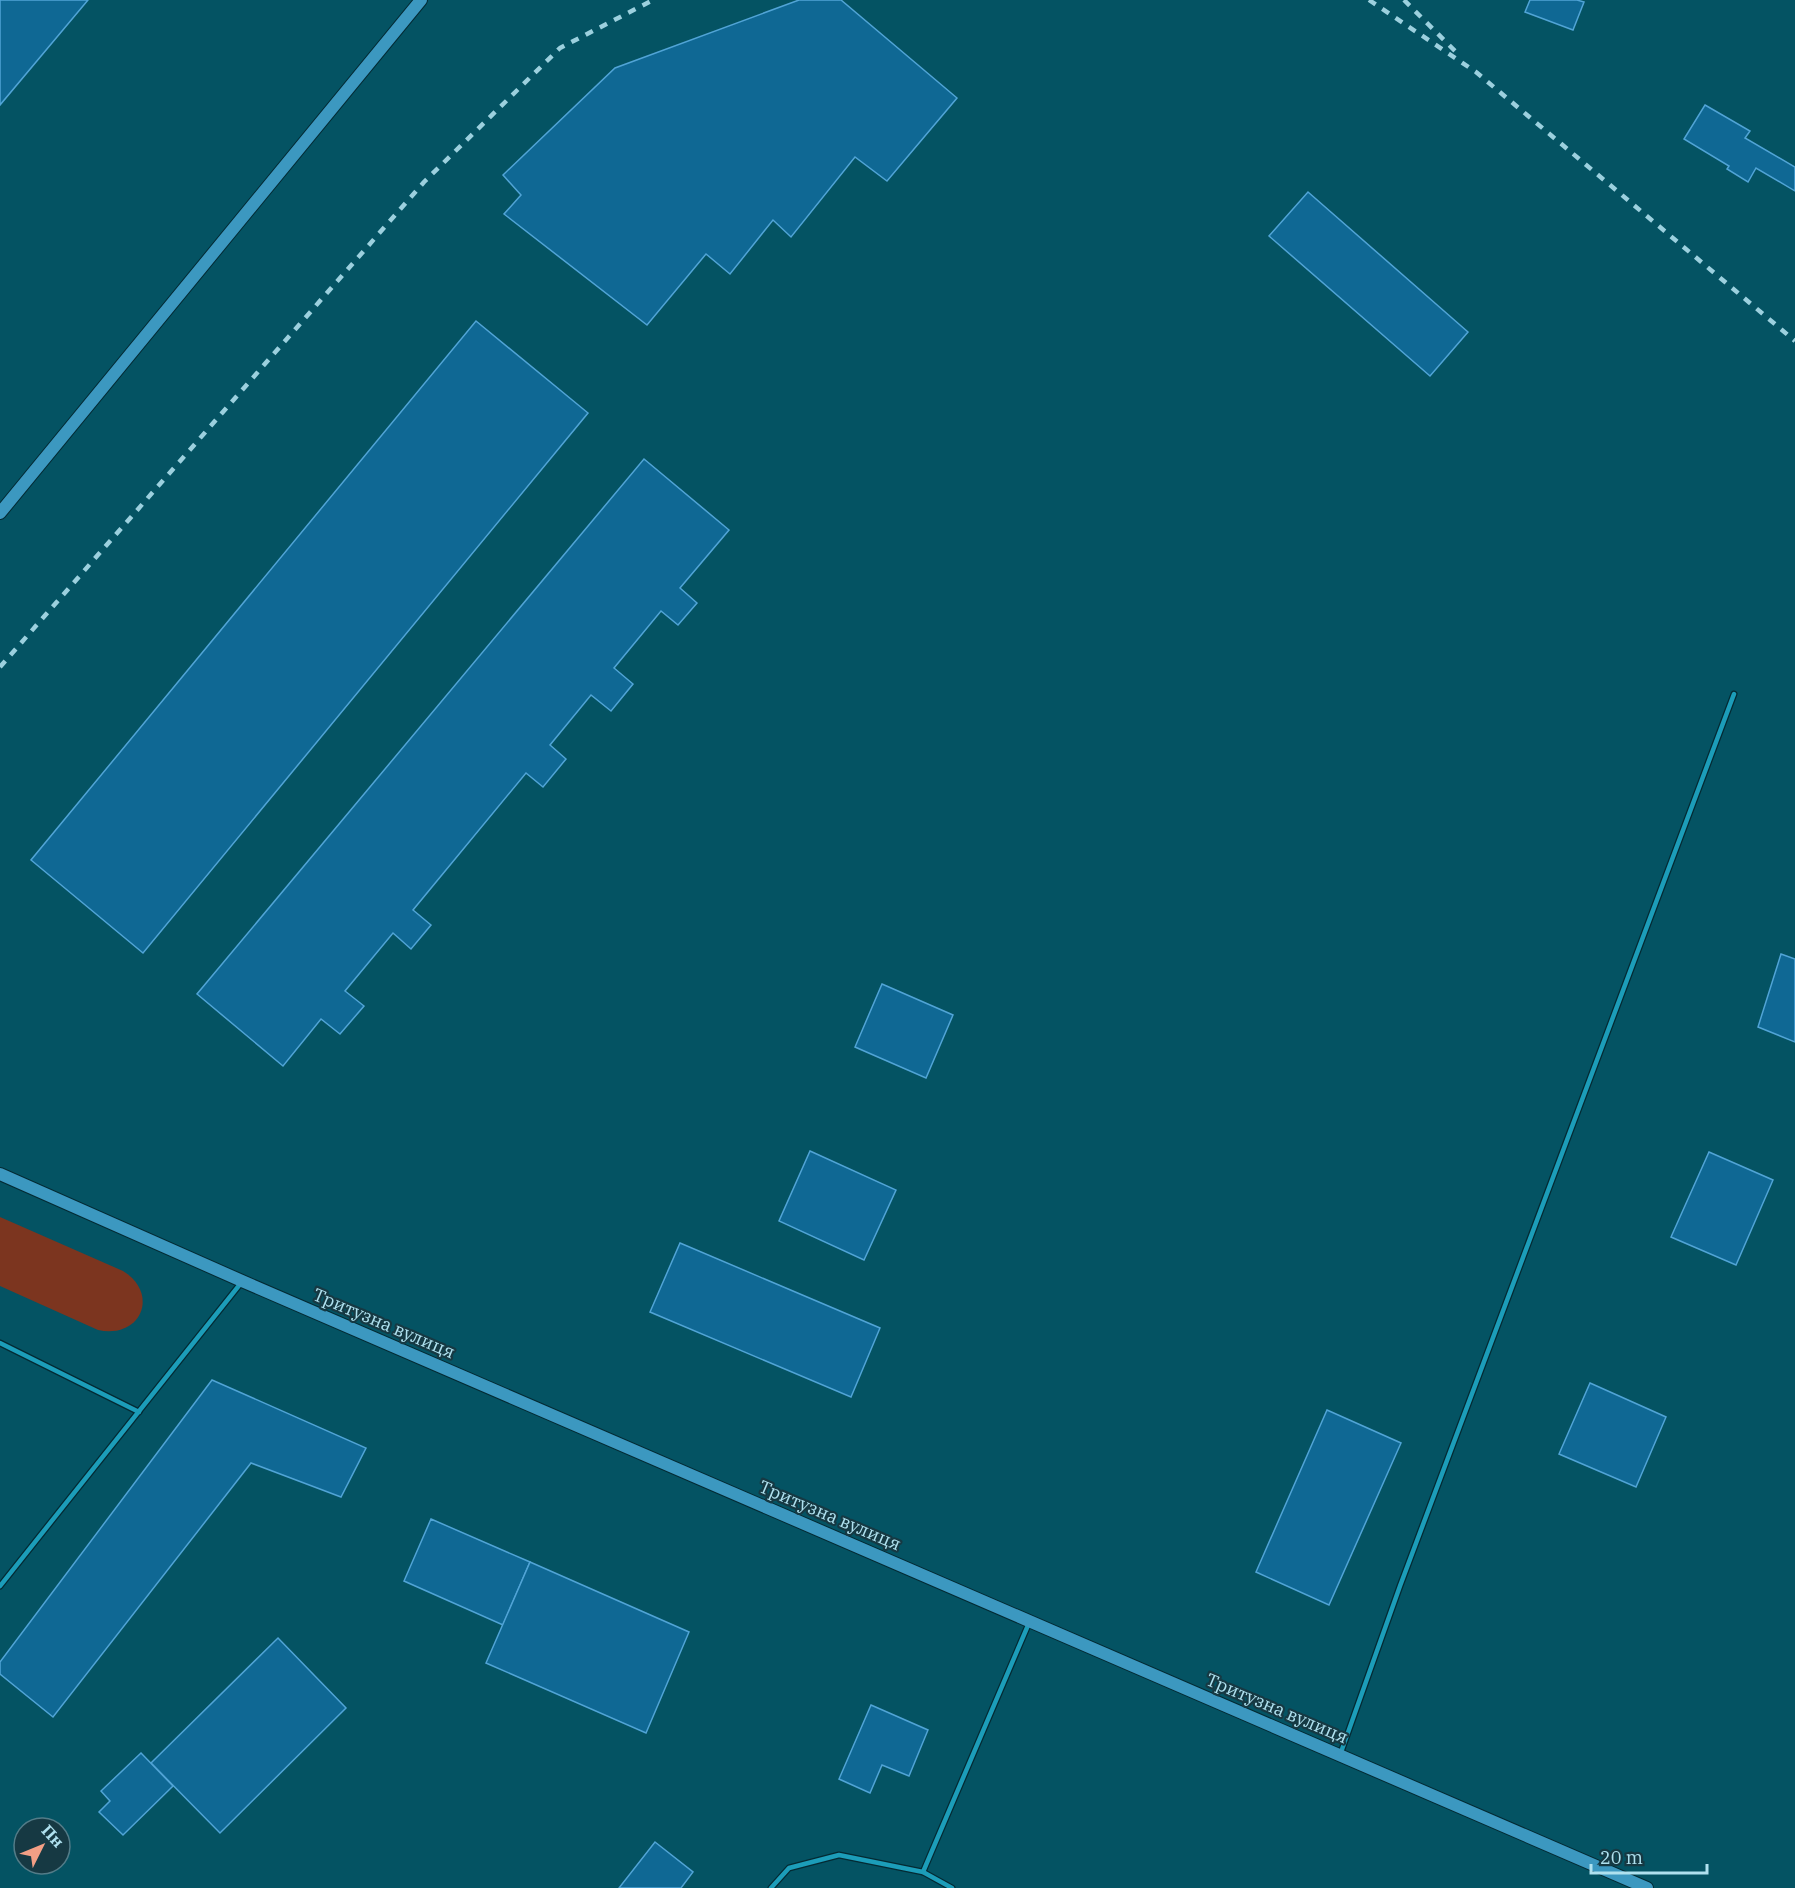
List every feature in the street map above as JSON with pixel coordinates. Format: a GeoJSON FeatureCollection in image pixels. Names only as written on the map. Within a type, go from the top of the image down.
{"type":"FeatureCollection","features":[{"type":"Feature","properties":{"kind":"main road"},"geometry":{"type":"LineString","coordinates":[[0,513],[421,0]]}},
{"type":"Feature","properties":{"kind":"main road","name":"Тритузна вулиця"},"geometry":{"type":"LineString","coordinates":[[0,1174],[242,1281],[1647,1888]]}},
{"type":"Feature","properties":{"kind":"lane"},"geometry":{"type":"LineString","coordinates":[[1340,1755],[1400,1586],[1734,694]]}},
{"type":"Feature","properties":{"kind":"lane"},"geometry":{"type":"LineString","coordinates":[[0,1586],[242,1281]]}},
{"type":"Feature","properties":{"kind":"lane"},"geometry":{"type":"LineString","coordinates":[[0,1343],[139,1412]]}},
{"type":"Feature","properties":{"kind":"lane"},"geometry":{"type":"LineString","coordinates":[[923,1872],[1030,1621]]}},
{"type":"Feature","properties":{"kind":"lane"},"geometry":{"type":"LineString","coordinates":[[771,1888],[789,1868],[839,1855],[923,1872],[952,1888]]}},
{"type":"Feature","properties":{"kind":"shaded area"},"geometry":{"type":"Polygon","coordinates":[[[0,0],[1795,0],[1795,1888],[0,1888],[0,0]]]}},
{"type":"Feature","properties":{"kind":"shaded area"},"geometry":{"type":"Polygon","coordinates":[[[0,1217],[123,1271],[141,1291],[143,1302],[135,1321],[125,1328],[113,1331],[98,1330],[0,1286],[0,1217]]]}},
{"type":"Feature","properties":{"kind":"building"},"geometry":{"type":"Polygon","coordinates":[[[0,0],[88,0],[0,105],[0,0]]]}},
{"type":"Feature","properties":{"kind":"building"},"geometry":{"type":"Polygon","coordinates":[[[799,0],[841,0],[957,98],[887,181],[855,157],[791,237],[773,220],[730,274],[706,254],[647,325],[504,214],[521,195],[503,175],[615,68],[799,0]]]}},
{"type":"Feature","properties":{"kind":"building"},"geometry":{"type":"Polygon","coordinates":[[[1530,0],[1584,2],[1573,30],[1525,12],[1530,0]]]}},
{"type":"Feature","properties":{"kind":"building"},"geometry":{"type":"Polygon","coordinates":[[[1705,105],[1750,131],[1745,138],[1795,167],[1795,191],[1756,168],[1748,182],[1727,169],[1729,166],[1684,139],[1705,105]]]}},
{"type":"Feature","properties":{"kind":"building"},"geometry":{"type":"Polygon","coordinates":[[[1308,192],[1468,332],[1430,376],[1269,236],[1308,192]]]}},
{"type":"Feature","properties":{"kind":"building"},"geometry":{"type":"Polygon","coordinates":[[[476,321],[588,413],[143,953],[31,860],[476,321]]]}},
{"type":"Feature","properties":{"kind":"building"},"geometry":{"type":"Polygon","coordinates":[[[644,459],[729,530],[680,588],[697,603],[678,625],[661,611],[614,668],[633,684],[611,711],[591,695],[550,745],[566,759],[543,787],[526,773],[413,910],[431,925],[411,949],[393,933],[345,991],[364,1006],[340,1034],[321,1019],[283,1066],[197,994],[644,459]]]}},
{"type":"Feature","properties":{"kind":"building"},"geometry":{"type":"Polygon","coordinates":[[[1781,954],[1795,959],[1795,1042],[1758,1027],[1781,954]]]}},
{"type":"Feature","properties":{"kind":"building"},"geometry":{"type":"Polygon","coordinates":[[[882,984],[953,1015],[926,1078],[855,1047],[882,984]]]}},
{"type":"Feature","properties":{"kind":"building"},"geometry":{"type":"Polygon","coordinates":[[[810,1151],[896,1190],[864,1260],[779,1221],[810,1151]]]}},
{"type":"Feature","properties":{"kind":"building"},"geometry":{"type":"Polygon","coordinates":[[[1709,1152],[1773,1180],[1736,1265],[1671,1237],[1709,1152]]]}},
{"type":"Feature","properties":{"kind":"building"},"geometry":{"type":"Polygon","coordinates":[[[680,1243],[880,1328],[851,1397],[650,1312],[680,1243]]]}},
{"type":"Feature","properties":{"kind":"building"},"geometry":{"type":"Polygon","coordinates":[[[212,1380],[366,1448],[341,1497],[251,1463],[53,1717],[0,1674],[0,1662],[212,1380]]]}},
{"type":"Feature","properties":{"kind":"building"},"geometry":{"type":"Polygon","coordinates":[[[1590,1383],[1666,1417],[1636,1487],[1559,1454],[1590,1383]]]}},
{"type":"Feature","properties":{"kind":"building"},"geometry":{"type":"Polygon","coordinates":[[[1327,1410],[1401,1443],[1329,1605],[1256,1572],[1327,1410]]]}},
{"type":"Feature","properties":{"kind":"building"},"geometry":{"type":"Polygon","coordinates":[[[431,1519],[530,1562],[503,1625],[404,1581],[431,1519]]]}},
{"type":"Feature","properties":{"kind":"building"},"geometry":{"type":"Polygon","coordinates":[[[530,1562],[689,1632],[646,1733],[486,1663],[530,1562]]]}},
{"type":"Feature","properties":{"kind":"building"},"geometry":{"type":"Polygon","coordinates":[[[278,1638],[346,1708],[220,1833],[151,1763],[278,1638]]]}},
{"type":"Feature","properties":{"kind":"building"},"geometry":{"type":"Polygon","coordinates":[[[871,1705],[928,1730],[909,1776],[882,1765],[870,1793],[839,1779],[871,1705]]]}},
{"type":"Feature","properties":{"kind":"building"},"geometry":{"type":"Polygon","coordinates":[[[141,1753],[173,1786],[123,1835],[99,1812],[110,1801],[101,1791],[141,1753]]]}},
{"type":"Feature","properties":{"kind":"building"},"geometry":{"type":"Polygon","coordinates":[[[655,1842],[693,1872],[681,1888],[619,1888],[655,1842]]]}},
{"type":"Feature","properties":{"kind":"railway"},"geometry":{"type":"LineString","coordinates":[[0,667],[424,182],[560,48],[653,0]]}},
{"type":"Feature","properties":{"kind":"railway"},"geometry":{"type":"LineString","coordinates":[[1369,0],[1476,72],[1795,341]]}},
{"type":"Feature","properties":{"kind":"railway"},"geometry":{"type":"LineString","coordinates":[[1404,0],[1455,51]]}}]}
